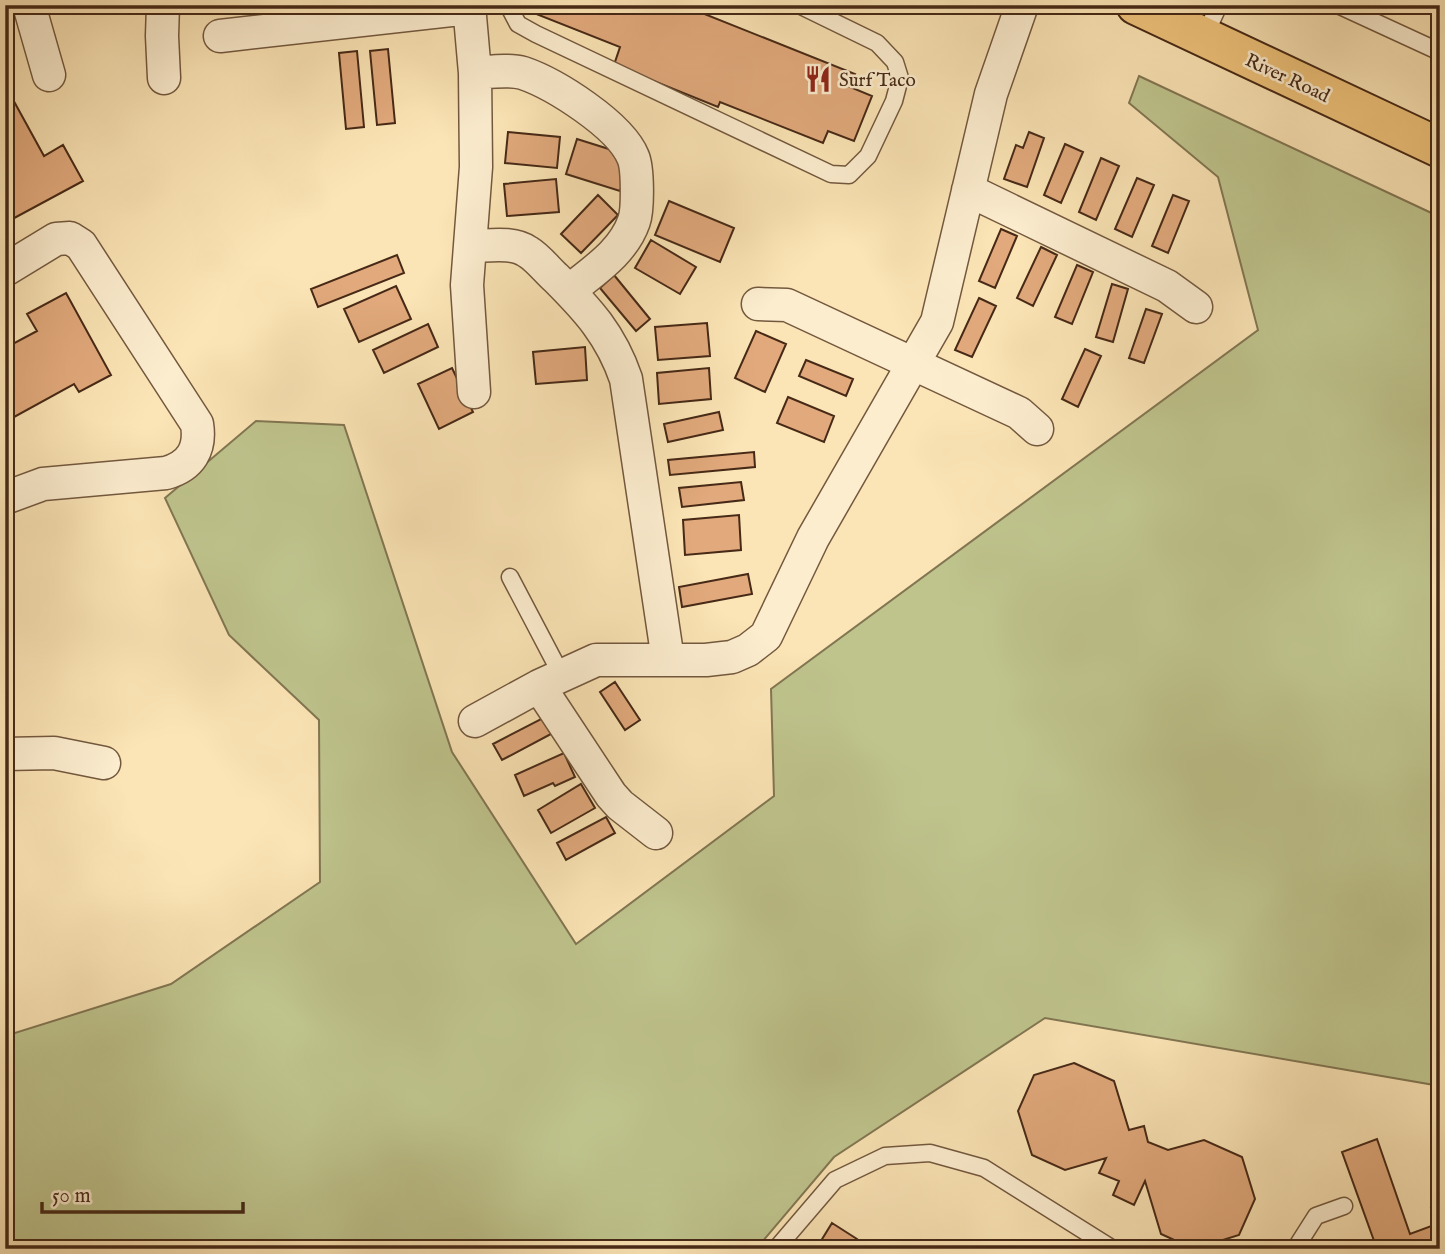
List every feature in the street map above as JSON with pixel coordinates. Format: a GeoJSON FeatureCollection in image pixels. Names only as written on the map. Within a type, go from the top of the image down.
{"type":"FeatureCollection","features":[{"type":"Feature","properties":{"kind":"highway","name":"River Road"},"geometry":{"type":"LineString","coordinates":[[1136,5],[1211,21],[1440,148]]}},
{"type":"Feature","properties":{"kind":"street"},"geometry":{"type":"LineString","coordinates":[[29,5],[48,75]]}},
{"type":"Feature","properties":{"kind":"street"},"geometry":{"type":"LineString","coordinates":[[163,5],[164,78]]}},
{"type":"Feature","properties":{"kind":"street"},"geometry":{"type":"LineString","coordinates":[[475,721],[596,660],[706,660],[732,657],[748,650],[765,636],[813,538],[937,322],[991,94],[1022,5]]}},
{"type":"Feature","properties":{"kind":"street"},"geometry":{"type":"LineString","coordinates":[[220,36],[469,7],[475,73],[476,167],[467,285],[474,392]]}},
{"type":"Feature","properties":{"kind":"street"},"geometry":{"type":"LineString","coordinates":[[475,73],[515,71],[553,87],[593,113],[619,138],[634,158],[637,208],[624,242],[612,256],[569,291]]}},
{"type":"Feature","properties":{"kind":"street"},"geometry":{"type":"LineString","coordinates":[[968,190],[1167,286],[1196,307]]}},
{"type":"Feature","properties":{"kind":"street"},"geometry":{"type":"LineString","coordinates":[[5,270],[56,239],[70,238],[81,245],[197,424],[200,437],[197,450],[179,470],[43,484],[5,498]]}},
{"type":"Feature","properties":{"kind":"street"},"geometry":{"type":"LineString","coordinates":[[470,246],[511,246],[528,251],[605,331],[618,356],[626,379],[668,660]]}},
{"type":"Feature","properties":{"kind":"street"},"geometry":{"type":"LineString","coordinates":[[758,304],[787,305],[1019,413],[1037,429]]}},
{"type":"Feature","properties":{"kind":"street"},"geometry":{"type":"LineString","coordinates":[[550,681],[611,795],[656,833]]}},
{"type":"Feature","properties":{"kind":"street"},"geometry":{"type":"LineString","coordinates":[[5,754],[54,753],[104,763]]}},
{"type":"Feature","properties":{"kind":"lane"},"geometry":{"type":"LineString","coordinates":[[508,5],[518,24],[536,34],[831,174],[849,175],[868,156],[894,101],[900,78],[895,62],[877,43],[799,5]]}},
{"type":"Feature","properties":{"kind":"lane"},"geometry":{"type":"LineString","coordinates":[[1338,5],[1440,52]]}},
{"type":"Feature","properties":{"kind":"lane"},"geometry":{"type":"LineString","coordinates":[[510,577],[550,681]]}},
{"type":"Feature","properties":{"kind":"lane"},"geometry":{"type":"LineString","coordinates":[[776,1249],[835,1180],[885,1156],[929,1153],[984,1168],[1113,1249]]}},
{"type":"Feature","properties":{"kind":"lane"},"geometry":{"type":"LineString","coordinates":[[1294,1249],[1316,1216],[1344,1206]]}},
{"type":"Feature","properties":{"kind":"green space"},"geometry":{"type":"Polygon","coordinates":[[[1139,76],[1440,217],[1440,1086],[1045,1018],[834,1157],[756,1249],[5,1249],[5,1027],[15,1033],[171,984],[320,882],[319,720],[229,635],[165,498],[256,421],[344,425],[452,752],[576,944],[774,796],[771,689],[1258,330],[1218,177],[1129,103],[1139,76]]]}},
{"type":"Feature","properties":{"kind":"building"},"geometry":{"type":"Polygon","coordinates":[[[522,5],[682,5],[855,74],[850,87],[872,96],[854,141],[828,131],[823,143],[720,102],[718,107],[614,65],[620,47],[521,8],[522,5]]]}},
{"type":"Feature","properties":{"kind":"building"},"geometry":{"type":"Polygon","coordinates":[[[388,49],[395,123],[377,125],[370,51],[388,49]]]}},
{"type":"Feature","properties":{"kind":"building"},"geometry":{"type":"Polygon","coordinates":[[[357,51],[364,127],[346,129],[339,53],[357,51]]]}},
{"type":"Feature","properties":{"kind":"building"},"geometry":{"type":"Polygon","coordinates":[[[5,85],[44,156],[63,145],[83,181],[5,223],[5,85]]]}},
{"type":"Feature","properties":{"kind":"building"},"geometry":{"type":"Polygon","coordinates":[[[508,132],[560,137],[557,168],[505,163],[508,132]]]}},
{"type":"Feature","properties":{"kind":"building"},"geometry":{"type":"Polygon","coordinates":[[[1029,132],[1044,138],[1027,187],[1004,179],[1016,145],[1023,148],[1029,132]]]}},
{"type":"Feature","properties":{"kind":"building"},"geometry":{"type":"Polygon","coordinates":[[[577,139],[631,156],[620,191],[566,174],[577,139]]]}},
{"type":"Feature","properties":{"kind":"building"},"geometry":{"type":"Polygon","coordinates":[[[1065,144],[1083,152],[1061,203],[1044,195],[1065,144]]]}},
{"type":"Feature","properties":{"kind":"building"},"geometry":{"type":"Polygon","coordinates":[[[1101,158],[1119,166],[1096,220],[1079,212],[1101,158]]]}},
{"type":"Feature","properties":{"kind":"building"},"geometry":{"type":"Polygon","coordinates":[[[1137,178],[1154,185],[1132,237],[1115,229],[1137,178]]]}},
{"type":"Feature","properties":{"kind":"building"},"geometry":{"type":"Polygon","coordinates":[[[556,179],[559,212],[507,216],[504,184],[556,179]]]}},
{"type":"Feature","properties":{"kind":"building"},"geometry":{"type":"Polygon","coordinates":[[[598,195],[618,215],[581,253],[561,234],[598,195]]]}},
{"type":"Feature","properties":{"kind":"building"},"geometry":{"type":"Polygon","coordinates":[[[1173,195],[1189,201],[1168,253],[1152,246],[1173,195]]]}},
{"type":"Feature","properties":{"kind":"building"},"geometry":{"type":"Polygon","coordinates":[[[669,201],[734,228],[720,262],[655,235],[669,201]]]}},
{"type":"Feature","properties":{"kind":"building"},"geometry":{"type":"Polygon","coordinates":[[[1001,229],[1017,236],[995,288],[979,281],[1001,229]]]}},
{"type":"Feature","properties":{"kind":"building"},"geometry":{"type":"Polygon","coordinates":[[[651,240],[696,267],[680,294],[635,268],[651,240]]]}},
{"type":"Feature","properties":{"kind":"building"},"geometry":{"type":"Polygon","coordinates":[[[1041,247],[1057,255],[1033,306],[1017,298],[1041,247]]]}},
{"type":"Feature","properties":{"kind":"building"},"geometry":{"type":"Polygon","coordinates":[[[397,255],[404,273],[318,307],[311,289],[397,255]]]}},
{"type":"Feature","properties":{"kind":"building"},"geometry":{"type":"Polygon","coordinates":[[[1077,265],[1093,272],[1072,324],[1055,317],[1077,265]]]}},
{"type":"Feature","properties":{"kind":"building"},"geometry":{"type":"Polygon","coordinates":[[[614,275],[650,319],[636,331],[600,288],[614,275]]]}},
{"type":"Feature","properties":{"kind":"building"},"geometry":{"type":"Polygon","coordinates":[[[1112,284],[1128,289],[1113,342],[1096,337],[1112,284]]]}},
{"type":"Feature","properties":{"kind":"building"},"geometry":{"type":"Polygon","coordinates":[[[396,286],[411,319],[359,342],[344,309],[396,286]]]}},
{"type":"Feature","properties":{"kind":"building"},"geometry":{"type":"Polygon","coordinates":[[[66,293],[111,375],[79,392],[74,384],[5,422],[5,348],[37,331],[27,314],[66,293]]]}},
{"type":"Feature","properties":{"kind":"building"},"geometry":{"type":"Polygon","coordinates":[[[979,298],[996,306],[972,357],[955,350],[979,298]]]}},
{"type":"Feature","properties":{"kind":"building"},"geometry":{"type":"Polygon","coordinates":[[[1146,309],[1162,314],[1144,363],[1129,358],[1146,309]]]}},
{"type":"Feature","properties":{"kind":"building"},"geometry":{"type":"Polygon","coordinates":[[[707,323],[710,356],[658,360],[655,327],[707,323]]]}},
{"type":"Feature","properties":{"kind":"building"},"geometry":{"type":"Polygon","coordinates":[[[428,324],[438,347],[384,373],[373,350],[428,324]]]}},
{"type":"Feature","properties":{"kind":"building"},"geometry":{"type":"Polygon","coordinates":[[[756,331],[786,344],[765,392],[735,378],[756,331]]]}},
{"type":"Feature","properties":{"kind":"building"},"geometry":{"type":"Polygon","coordinates":[[[585,347],[587,380],[536,384],[533,352],[585,347]]]}},
{"type":"Feature","properties":{"kind":"building"},"geometry":{"type":"Polygon","coordinates":[[[1085,349],[1101,356],[1078,407],[1062,399],[1085,349]]]}},
{"type":"Feature","properties":{"kind":"building"},"geometry":{"type":"Polygon","coordinates":[[[806,360],[853,379],[846,396],[799,376],[806,360]]]}},
{"type":"Feature","properties":{"kind":"building"},"geometry":{"type":"Polygon","coordinates":[[[452,368],[473,412],[439,429],[418,384],[452,368]]]}},
{"type":"Feature","properties":{"kind":"building"},"geometry":{"type":"Polygon","coordinates":[[[709,368],[711,399],[659,404],[657,373],[709,368]]]}},
{"type":"Feature","properties":{"kind":"building"},"geometry":{"type":"Polygon","coordinates":[[[788,397],[834,416],[824,442],[777,423],[788,397]]]}},
{"type":"Feature","properties":{"kind":"building"},"geometry":{"type":"Polygon","coordinates":[[[719,412],[723,430],[668,442],[664,424],[719,412]]]}},
{"type":"Feature","properties":{"kind":"building"},"geometry":{"type":"Polygon","coordinates":[[[754,452],[755,467],[670,475],[668,460],[754,452]]]}},
{"type":"Feature","properties":{"kind":"building"},"geometry":{"type":"Polygon","coordinates":[[[741,482],[744,500],[682,507],[679,488],[741,482]]]}},
{"type":"Feature","properties":{"kind":"building"},"geometry":{"type":"Polygon","coordinates":[[[739,515],[741,550],[685,555],[683,520],[739,515]]]}},
{"type":"Feature","properties":{"kind":"building"},"geometry":{"type":"Polygon","coordinates":[[[748,574],[752,594],[682,607],[679,587],[748,574]]]}},
{"type":"Feature","properties":{"kind":"building"},"geometry":{"type":"Polygon","coordinates":[[[615,682],[640,720],[625,730],[600,692],[615,682]]]}},
{"type":"Feature","properties":{"kind":"building"},"geometry":{"type":"Polygon","coordinates":[[[543,718],[551,734],[502,760],[493,744],[543,718]]]}},
{"type":"Feature","properties":{"kind":"building"},"geometry":{"type":"Polygon","coordinates":[[[564,753],[575,777],[524,796],[515,775],[564,753]]]}},
{"type":"Feature","properties":{"kind":"building"},"geometry":{"type":"Polygon","coordinates":[[[581,784],[595,808],[551,833],[538,810],[581,784]]]}},
{"type":"Feature","properties":{"kind":"building"},"geometry":{"type":"Polygon","coordinates":[[[606,817],[615,833],[566,860],[557,843],[606,817]]]}},
{"type":"Feature","properties":{"kind":"building"},"geometry":{"type":"Polygon","coordinates":[[[1074,1063],[1114,1081],[1129,1130],[1144,1126],[1148,1142],[1168,1150],[1204,1140],[1242,1157],[1255,1199],[1239,1235],[1194,1249],[1161,1234],[1145,1181],[1134,1205],[1113,1195],[1119,1181],[1099,1173],[1106,1158],[1065,1170],[1032,1155],[1018,1111],[1034,1075],[1074,1063]]]}},
{"type":"Feature","properties":{"kind":"building"},"geometry":{"type":"Polygon","coordinates":[[[1377,1139],[1410,1234],[1437,1224],[1431,1208],[1440,1205],[1440,1249],[1377,1249],[1342,1152],[1377,1139]]]}},
{"type":"Feature","properties":{"kind":"building"},"geometry":{"type":"Polygon","coordinates":[[[832,1223],[857,1239],[851,1249],[816,1249],[832,1223]]]}},
{"type":"Feature","properties":{"kind":"place","name":"Surf Taco"},"geometry":{"type":"Point","coordinates":[818,79]}}]}
